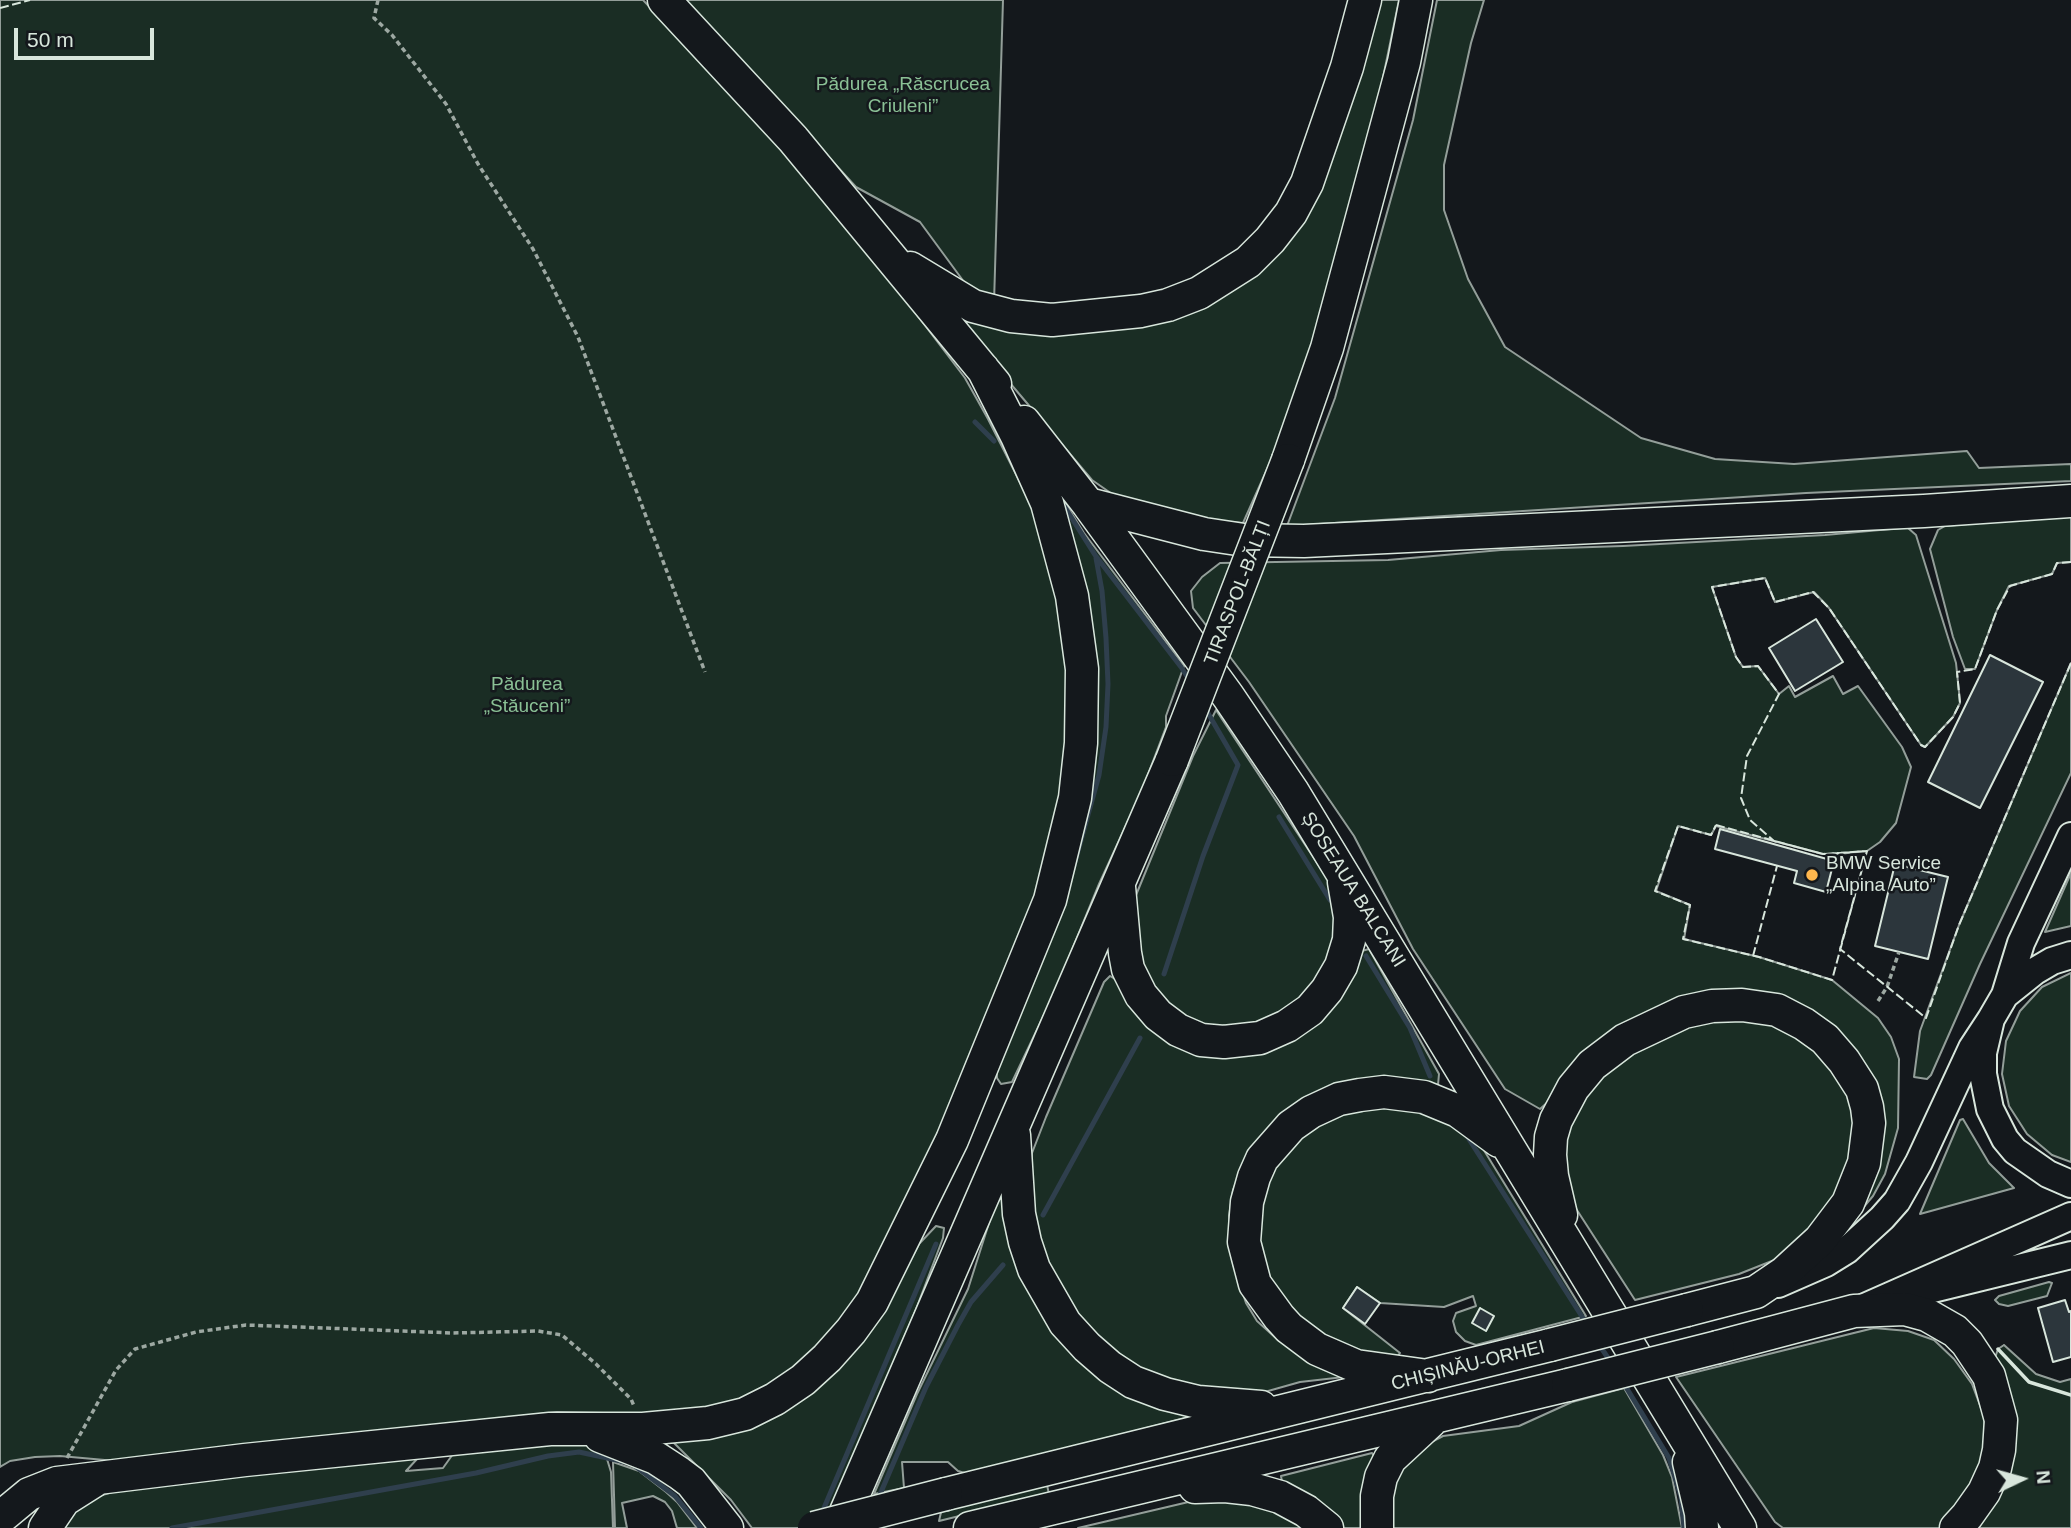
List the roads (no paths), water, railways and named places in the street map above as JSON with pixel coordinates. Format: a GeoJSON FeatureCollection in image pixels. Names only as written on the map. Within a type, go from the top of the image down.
{"type":"FeatureCollection","features":[{"type":"Feature","properties":{"kind":"highway"},"geometry":{"type":"LineString","coordinates":[[0,1518],[29,1494],[57,1483],[392,1444],[551,1429],[643,1429],[708,1423],[745,1414],[775,1399],[827,1359],[872,1302],[952,1140],[1049,900],[1075,798],[1082,743],[1082,669],[1072,596],[1047,503],[983,369],[793,139],[664,0]]}},
{"type":"Feature","properties":{"kind":"highway"},"geometry":{"type":"LineString","coordinates":[[890,256],[973,306],[1011,316],[1052,320],[1141,311],[1168,305],[1199,293],[1248,262],[1291,213],[1307,183],[1347,67],[1365,0]]}},
{"type":"Feature","properties":{"kind":"highway","name":"TIRASPOL-BĂLȚI"},"geometry":{"type":"LineString","coordinates":[[839,1528],[1172,760],[1288,460],[1327,348],[1404,62],[1416,0]]}},
{"type":"Feature","properties":{"kind":"highway","name":"ȘOSEAUA BALCANI"},"geometry":{"type":"LineString","coordinates":[[983,369],[1088,504],[1228,696],[1341,868],[1706,1473]]}},
{"type":"Feature","properties":{"kind":"highway"},"geometry":{"type":"LineString","coordinates":[[1088,504],[1203,534],[1244,540],[1304,541],[1799,518],[2071,501]]}},
{"type":"Feature","properties":{"kind":"highway"},"geometry":{"type":"LineString","coordinates":[[1119,882],[1128,970],[1141,995],[1168,1025],[1188,1035],[1201,1040],[1245,1041],[1272,1033],[1299,1019],[1310,1010],[1335,978],[1345,953],[1350,928],[1341,868]]}},
{"type":"Feature","properties":{"kind":"highway"},"geometry":{"type":"LineString","coordinates":[[1572,1253],[1552,1176],[1551,1137],[1564,1102],[1592,1065],[1625,1040],[1684,1012],[1712,1006],[1742,1005],[1777,1010],[1825,1039],[1844,1060],[1862,1089],[1867,1107],[1868,1144],[1858,1181],[1836,1221],[1801,1259],[1756,1292]]}},
{"type":"Feature","properties":{"kind":"highway"},"geometry":{"type":"LineString","coordinates":[[1428,1376],[1356,1366],[1317,1349],[1279,1317],[1255,1284],[1244,1242],[1247,1202],[1254,1177],[1262,1159],[1291,1126],[1311,1112],[1339,1099],[1360,1095],[1404,1094],[1442,1103],[1476,1122],[1514,1153]]}},
{"type":"Feature","properties":{"kind":"highway"},"geometry":{"type":"LineString","coordinates":[[1014,1123],[1018,1214],[1031,1260],[1049,1299],[1065,1323],[1087,1347],[1133,1382],[1165,1394],[1198,1402],[1236,1406],[1298,1408]]}},
{"type":"Feature","properties":{"kind":"highway"},"geometry":{"type":"LineString","coordinates":[[952,1140],[996,1164]]}},
{"type":"Feature","properties":{"kind":"highway","name":"CHIȘINĂU-ORHEI"},"geometry":{"type":"LineString","coordinates":[[814,1528],[1756,1292]]}},
{"type":"Feature","properties":{"kind":"highway"},"geometry":{"type":"LineString","coordinates":[[970,1528],[1568,1385],[1854,1311],[1905,1309],[1939,1320],[1967,1343],[1989,1376],[2001,1420],[1995,1468],[1984,1492],[1956,1528]]}},
{"type":"Feature","properties":{"kind":"highway"},"geometry":{"type":"LineString","coordinates":[[1377,1528],[1377,1496],[1381,1478],[1390,1459],[1436,1417]]}},
{"type":"Feature","properties":{"kind":"highway"},"geometry":{"type":"LineString","coordinates":[[585,1431],[644,1453],[679,1473],[691,1482],[727,1528]]}},
{"type":"Feature","properties":{"kind":"highway"},"geometry":{"type":"LineString","coordinates":[[1683,1437],[1702,1528]]}},
{"type":"Feature","properties":{"kind":"highway"},"geometry":{"type":"LineString","coordinates":[[1706,1473],[1740,1528]]}},
{"type":"Feature","properties":{"kind":"highway"},"geometry":{"type":"LineString","coordinates":[[1706,1473],[1766,1528]]}},
{"type":"Feature","properties":{"kind":"highway"},"geometry":{"type":"LineString","coordinates":[[45,1528],[64,1500],[96,1480]]}},
{"type":"Feature","properties":{"kind":"highway"},"geometry":{"type":"LineString","coordinates":[[1134,1490],[1225,1486],[1252,1489],[1280,1497],[1306,1511],[1327,1528]]}},
{"type":"Feature","properties":{"kind":"highway"},"geometry":{"type":"LineString","coordinates":[[1039,1528],[1090,1500]]}},
{"type":"Feature","properties":{"kind":"main road"},"geometry":{"type":"LineString","coordinates":[[2071,836],[2021,943],[2005,995],[1991,1019],[1983,1053],[1986,1094],[1997,1125],[2015,1151],[2048,1174],[2071,1184]]}},
{"type":"Feature","properties":{"kind":"main road"},"geometry":{"type":"LineString","coordinates":[[2005,995],[2035,971],[2071,954]]}},
{"type":"Feature","properties":{"kind":"main road","name":"CHIȘINĂU-ORHEI"},"geometry":{"type":"LineString","coordinates":[[1756,1292],[1826,1263],[1847,1250],[1882,1218],[1909,1182],[1972,1048],[1991,1019]]}},
{"type":"Feature","properties":{"kind":"main road"},"geometry":{"type":"LineString","coordinates":[[1854,1311],[2071,1216]]}},
{"type":"Feature","properties":{"kind":"main road"},"geometry":{"type":"LineString","coordinates":[[1886,1299],[1953,1286],[2071,1255]]}},
{"type":"Feature","properties":{"kind":"waterway"},"geometry":{"type":"LineString","coordinates":[[975,422],[994,441]]}},
{"type":"Feature","properties":{"kind":"waterway"},"geometry":{"type":"LineString","coordinates":[[1061,501],[1095,555],[1190,681]]}},
{"type":"Feature","properties":{"kind":"waterway"},"geometry":{"type":"LineString","coordinates":[[1073,869],[1099,775],[1106,727],[1106,638],[1096,558]]}},
{"type":"Feature","properties":{"kind":"waterway"},"geometry":{"type":"LineString","coordinates":[[1164,974],[1203,856],[1238,765],[1205,708]]}},
{"type":"Feature","properties":{"kind":"waterway"},"geometry":{"type":"LineString","coordinates":[[1279,817],[1330,900]]}},
{"type":"Feature","properties":{"kind":"waterway"},"geometry":{"type":"LineString","coordinates":[[1366,956],[1410,1028],[1430,1076]]}},
{"type":"Feature","properties":{"kind":"waterway"},"geometry":{"type":"LineString","coordinates":[[1043,1215],[1140,1038]]}},
{"type":"Feature","properties":{"kind":"waterway"},"geometry":{"type":"LineString","coordinates":[[1467,1136],[1588,1326]]}},
{"type":"Feature","properties":{"kind":"waterway"},"geometry":{"type":"LineString","coordinates":[[821,1515],[936,1244]]}},
{"type":"Feature","properties":{"kind":"waterway"},"geometry":{"type":"LineString","coordinates":[[878,1499],[926,1387],[958,1325],[971,1302],[1003,1265]]}},
{"type":"Feature","properties":{"kind":"waterway"},"geometry":{"type":"LineString","coordinates":[[1598,1343],[1612,1364]]}},
{"type":"Feature","properties":{"kind":"waterway"},"geometry":{"type":"LineString","coordinates":[[1623,1382],[1669,1458],[1681,1497],[1684,1528]]}},
{"type":"Feature","properties":{"kind":"waterway"},"geometry":{"type":"LineString","coordinates":[[172,1528],[476,1473],[548,1456],[579,1452],[626,1462]]}},
{"type":"Feature","properties":{"kind":"waterway"},"geometry":{"type":"LineString","coordinates":[[635,1466],[675,1496],[701,1528]]}},
{"type":"Feature","properties":{"kind":"place","name":"BMW Service „Alpina Auto”"},"geometry":{"type":"Point","coordinates":[1812,875]}},
{"type":"Feature","properties":{"kind":"park label","name":"Pădurea „Răscrucea Criuleni”"},"geometry":{"type":"Point","coordinates":[903,96]}},
{"type":"Feature","properties":{"kind":"park label","name":"Pădurea „Stăuceni”"},"geometry":{"type":"Point","coordinates":[527,696]}}]}
